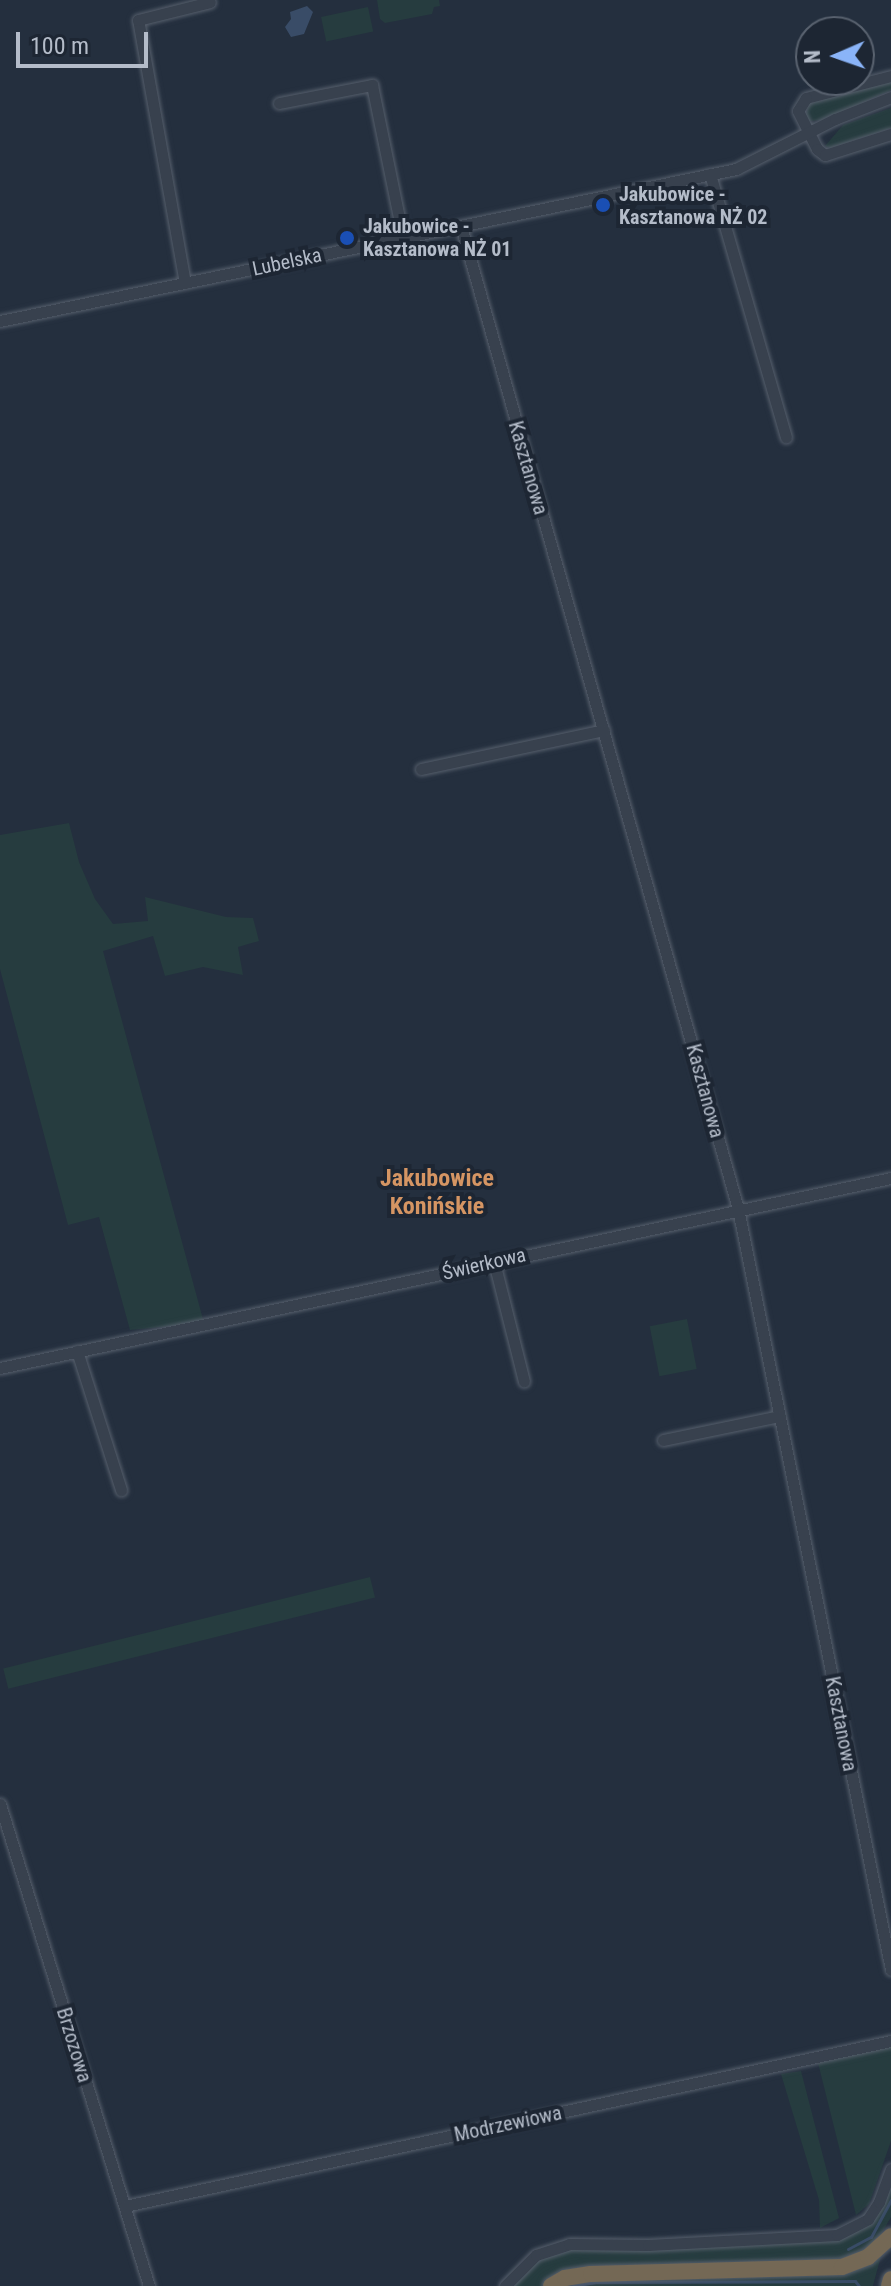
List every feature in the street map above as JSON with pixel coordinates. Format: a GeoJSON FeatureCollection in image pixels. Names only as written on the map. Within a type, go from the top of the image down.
{"type":"FeatureCollection","features":[{"type":"Feature","properties":{"kind":"highway"},"geometry":{"type":"LineString","coordinates":[[551,2286],[565,2278],[591,2274],[842,2267],[868,2257],[891,2236]]}},
{"type":"Feature","properties":{"kind":"highway"},"geometry":{"type":"LineString","coordinates":[[889,2286],[891,2279]]}},
{"type":"Feature","properties":{"kind":"street"},"geometry":{"type":"LineString","coordinates":[[185,283],[138,20],[210,2]]}},
{"type":"Feature","properties":{"kind":"street"},"geometry":{"type":"LineString","coordinates":[[891,76],[802,101],[798,111],[817,149],[828,155],[891,134]]}},
{"type":"Feature","properties":{"kind":"street"},"geometry":{"type":"LineString","coordinates":[[279,103],[372,85],[403,238]]}},
{"type":"Feature","properties":{"kind":"street","name":"Lubelska"},"geometry":{"type":"LineString","coordinates":[[0,321],[743,166],[857,108],[891,97]]}},
{"type":"Feature","properties":{"kind":"street"},"geometry":{"type":"LineString","coordinates":[[710,174],[786,437]]}},
{"type":"Feature","properties":{"kind":"street","name":"Kasztanowa"},"geometry":{"type":"LineString","coordinates":[[461,226],[738,1209],[891,1970]]}},
{"type":"Feature","properties":{"kind":"street"},"geometry":{"type":"LineString","coordinates":[[421,769],[604,730]]}},
{"type":"Feature","properties":{"kind":"street","name":"Świerkowa"},"geometry":{"type":"LineString","coordinates":[[0,1368],[891,1178]]}},
{"type":"Feature","properties":{"kind":"street"},"geometry":{"type":"LineString","coordinates":[[494,1262],[524,1381]]}},
{"type":"Feature","properties":{"kind":"street"},"geometry":{"type":"LineString","coordinates":[[77,1351],[121,1490]]}},
{"type":"Feature","properties":{"kind":"street"},"geometry":{"type":"LineString","coordinates":[[663,1440],[780,1416]]}},
{"type":"Feature","properties":{"kind":"street","name":"Brzozowa"},"geometry":{"type":"LineString","coordinates":[[0,1804],[149,2286]]}},
{"type":"Feature","properties":{"kind":"street","name":"Modrzewiowa"},"geometry":{"type":"LineString","coordinates":[[125,2206],[891,2041]]}},
{"type":"Feature","properties":{"kind":"street"},"geometry":{"type":"LineString","coordinates":[[505,2286],[536,2255],[569,2244],[675,2245],[837,2235],[868,2219],[879,2202],[891,2169]]}},
{"type":"Feature","properties":{"kind":"green space"},"geometry":{"type":"Polygon","coordinates":[[[377,0],[439,0],[440,6],[434,7],[432,14],[385,23],[380,19],[377,0]]]}},
{"type":"Feature","properties":{"kind":"green space"},"geometry":{"type":"Polygon","coordinates":[[[368,7],[373,31],[326,41],[321,17],[368,7]]]}},
{"type":"Feature","properties":{"kind":"green space"},"geometry":{"type":"Polygon","coordinates":[[[891,80],[891,90],[823,120],[809,121],[805,117],[810,101],[829,96],[875,96],[875,84],[891,80]]]}},
{"type":"Feature","properties":{"kind":"green space"},"geometry":{"type":"Polygon","coordinates":[[[891,108],[891,128],[830,148],[825,146],[843,125],[891,108]]]}},
{"type":"Feature","properties":{"kind":"green space"},"geometry":{"type":"Polygon","coordinates":[[[69,823],[79,862],[95,899],[113,924],[148,921],[145,897],[226,917],[253,918],[259,941],[238,947],[243,975],[203,967],[165,976],[153,936],[103,951],[204,1323],[130,1330],[99,1217],[68,1225],[0,969],[0,835],[69,823]]]}},
{"type":"Feature","properties":{"kind":"green space"},"geometry":{"type":"Polygon","coordinates":[[[687,1319],[697,1369],[659,1376],[650,1326],[687,1319]]]}},
{"type":"Feature","properties":{"kind":"green space"},"geometry":{"type":"Polygon","coordinates":[[[370,1577],[375,1597],[8,1689],[3,1668],[370,1577]]]}},
{"type":"Feature","properties":{"kind":"green space"},"geometry":{"type":"Polygon","coordinates":[[[891,2045],[891,2141],[869,2204],[856,2215],[818,2063],[891,2045]]]}},
{"type":"Feature","properties":{"kind":"green space"},"geometry":{"type":"Polygon","coordinates":[[[801,2071],[839,2218],[820,2228],[819,2200],[781,2074],[801,2071]]]}},
{"type":"Feature","properties":{"kind":"green space"},"geometry":{"type":"Polygon","coordinates":[[[891,2188],[891,2217],[880,2236],[870,2249],[836,2261],[550,2280],[542,2286],[512,2286],[538,2259],[570,2248],[674,2248],[839,2240],[864,2228],[883,2206],[891,2188]]]}},
{"type":"Feature","properties":{"kind":"green space"},"geometry":{"type":"Polygon","coordinates":[[[881,2256],[873,2286],[561,2286],[568,2282],[822,2274],[881,2256]]]}},
{"type":"Feature","properties":{"kind":"water"},"geometry":{"type":"Polygon","coordinates":[[[307,6],[313,12],[304,34],[291,37],[285,27],[291,19],[290,12],[307,6]]]}},
{"type":"Feature","properties":{"kind":"waterway"},"geometry":{"type":"LineString","coordinates":[[848,2249],[871,2237],[891,2200]]}},
{"type":"Feature","properties":{"kind":"waterway"},"geometry":{"type":"LineString","coordinates":[[573,2286],[596,2282],[855,2281],[859,2286]]}},
{"type":"Feature","properties":{"kind":"place","name":"Jakubowice - Kasztanowa NŻ 02"},"geometry":{"type":"Point","coordinates":[603,205]}},
{"type":"Feature","properties":{"kind":"place","name":"Jakubowice - Kasztanowa NŻ 01"},"geometry":{"type":"Point","coordinates":[347,238]}},
{"type":"Feature","properties":{"kind":"district","name":"Jakubowice Konińskie"},"geometry":{"type":"Point","coordinates":[437,1193]}}]}
